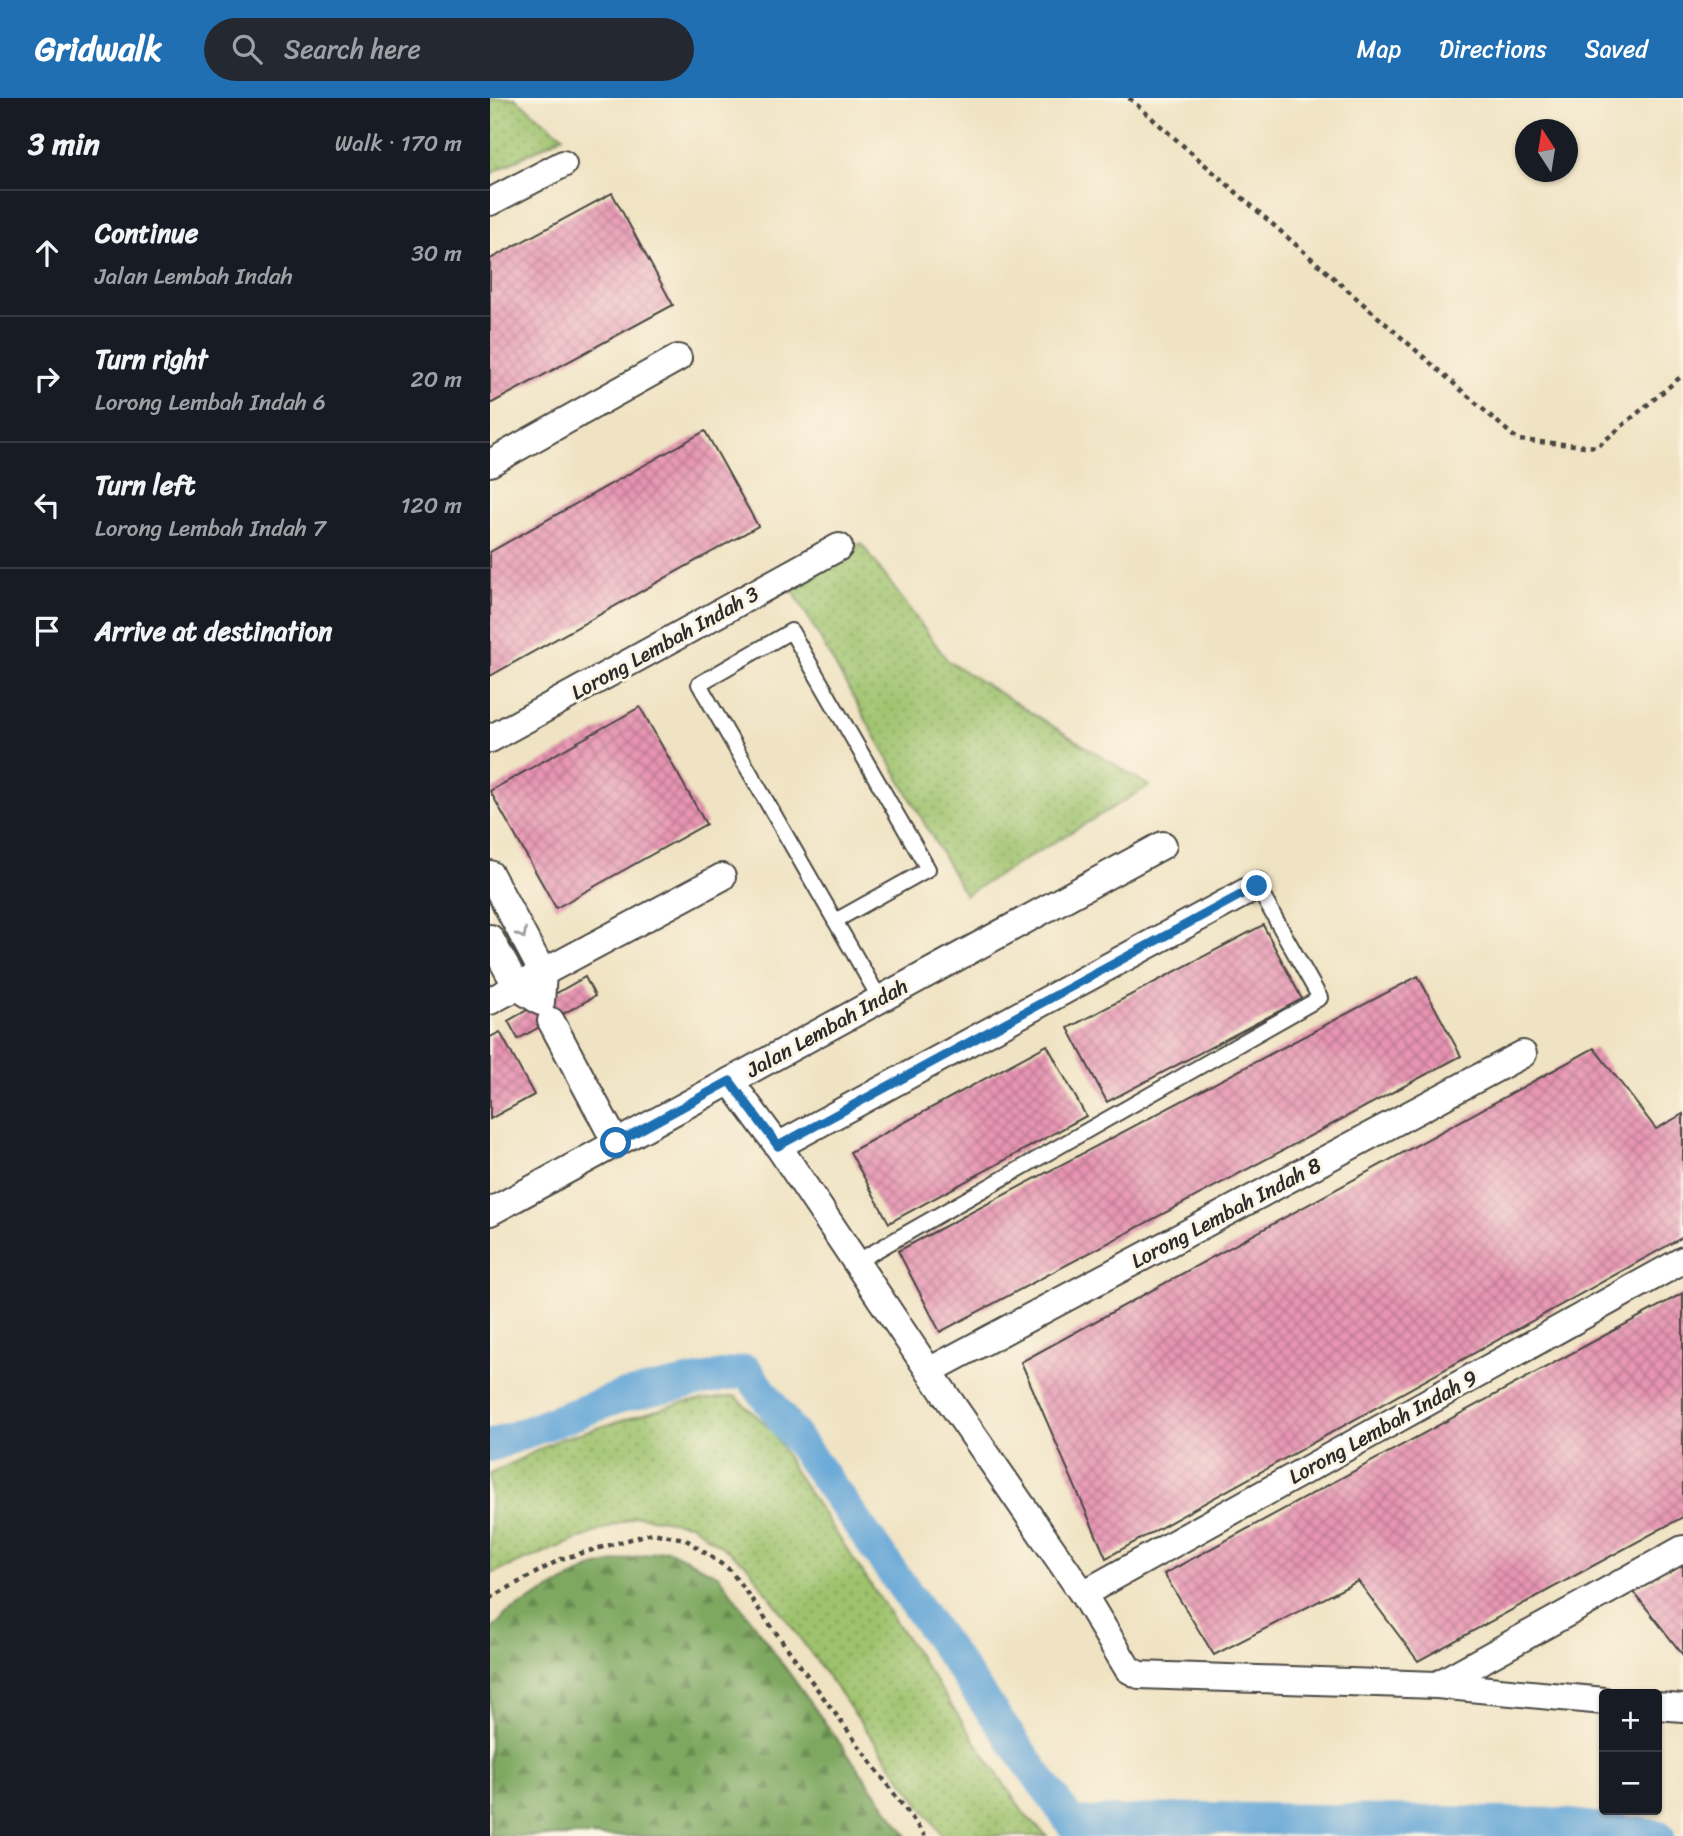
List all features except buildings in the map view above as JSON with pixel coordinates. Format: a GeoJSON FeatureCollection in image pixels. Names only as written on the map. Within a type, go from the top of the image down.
{"type":"FeatureCollection","features":[{"type":"Feature","properties":{"kind":"street"},"geometry":{"type":"LineString","coordinates":[[490,202],[563,164]]}},
{"type":"Feature","properties":{"kind":"street"},"geometry":{"type":"LineString","coordinates":[[490,463],[678,358]]}},
{"type":"Feature","properties":{"kind":"street","name":"Lorong Lembah Indah 3"},"geometry":{"type":"LineString","coordinates":[[490,739],[839,547]]}},
{"type":"Feature","properties":{"kind":"street","name":"Jalan Lembah Indah"},"geometry":{"type":"LineString","coordinates":[[490,1212],[1163,845]]}},
{"type":"Feature","properties":{"kind":"street"},"geometry":{"type":"LineString","coordinates":[[490,874],[543,973]]}},
{"type":"Feature","properties":{"kind":"street"},"geometry":{"type":"LineString","coordinates":[[490,1001],[722,877]]}},
{"type":"Feature","properties":{"kind":"street"},"geometry":{"type":"LineString","coordinates":[[778,1146],[1257,886]]}},
{"type":"Feature","properties":{"kind":"street"},"geometry":{"type":"LineString","coordinates":[[490,938],[517,987]]}},
{"type":"Feature","properties":{"kind":"street"},"geometry":{"type":"LineString","coordinates":[[551,1021],[616,1143]]}},
{"type":"Feature","properties":{"kind":"street","name":"Lorong Lembah Indah 8"},"geometry":{"type":"LineString","coordinates":[[929,1371],[1523,1054]]}},
{"type":"Feature","properties":{"kind":"street"},"geometry":{"type":"LineString","coordinates":[[730,1081],[778,1146],[1083,1594],[1128,1669],[1139,1675],[1437,1685],[1599,1701]]}},
{"type":"Feature","properties":{"kind":"street","name":"Lorong Lembah Indah 9"},"geometry":{"type":"LineString","coordinates":[[1083,1594],[1683,1259]]}},
{"type":"Feature","properties":{"kind":"street"},"geometry":{"type":"LineString","coordinates":[[1437,1685],[1683,1549]]}},
{"type":"Feature","properties":{"kind":"street"},"geometry":{"type":"LineString","coordinates":[[1662,1706],[1683,1708]]}},
{"type":"Feature","properties":{"kind":"lane"},"geometry":{"type":"LineString","coordinates":[[835,921],[928,869],[791,631],[699,684],[835,921],[880,999]]}},
{"type":"Feature","properties":{"kind":"lane"},"geometry":{"type":"LineString","coordinates":[[862,1271],[1320,998],[1257,886]]}},
{"type":"Feature","properties":{"kind":"path"},"geometry":{"type":"LineString","coordinates":[[1129,98],[1518,440],[1597,447],[1683,376]]}},
{"type":"Feature","properties":{"kind":"path"},"geometry":{"type":"LineString","coordinates":[[490,1598],[561,1559],[652,1533],[685,1539],[730,1570],[925,1836]]}},
{"type":"Feature","properties":{"kind":"green space"},"geometry":{"type":"Polygon","coordinates":[[[490,98],[515,98],[563,136],[490,174],[490,98]]]}},
{"type":"Feature","properties":{"kind":"green space"},"geometry":{"type":"Polygon","coordinates":[[[861,543],[948,661],[1149,786],[965,895],[791,587],[861,543]]]}},
{"type":"Feature","properties":{"kind":"green space"},"geometry":{"type":"Polygon","coordinates":[[[735,1396],[773,1431],[793,1469],[1025,1815],[1047,1836],[943,1836],[747,1565],[690,1524],[637,1516],[490,1574],[490,1474],[560,1439],[681,1403],[735,1396]]]}},
{"type":"Feature","properties":{"kind":"green space"},"geometry":{"type":"Polygon","coordinates":[[[667,1549],[719,1576],[907,1836],[490,1836],[490,1632],[507,1613],[590,1568],[667,1549]]]}},
{"type":"Feature","properties":{"kind":"waterway"},"geometry":{"type":"LineString","coordinates":[[490,1446],[620,1397],[747,1371],[1072,1824],[1201,1818],[1562,1824],[1659,1836]]}},
{"type":"Feature","properties":{"kind":"route"},"geometry":{"type":"LineString","coordinates":[[616,1143],[730,1081],[778,1146],[1257,886]]}}]}
